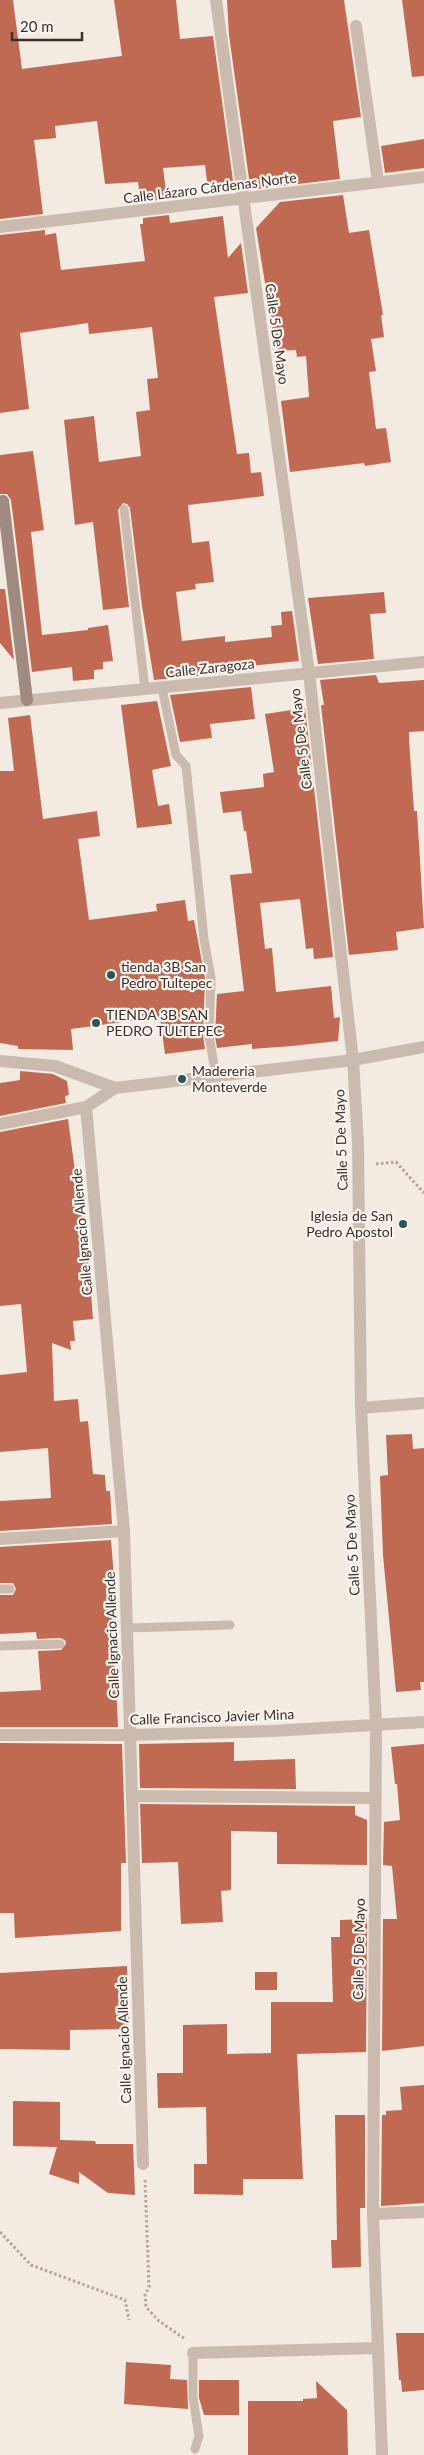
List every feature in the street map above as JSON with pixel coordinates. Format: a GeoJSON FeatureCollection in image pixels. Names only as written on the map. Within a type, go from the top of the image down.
{"type":"FeatureCollection","features":[{"type":"Feature","properties":{"kind":"street","name":"Calle 5 De Mayo"},"geometry":{"type":"LineString","coordinates":[[216,0],[309,673],[353,1060],[358,1165],[361,1408],[376,1726],[373,1994],[374,2214],[382,2455]]}},
{"type":"Feature","properties":{"kind":"street"},"geometry":{"type":"LineString","coordinates":[[356,26],[378,182]]}},
{"type":"Feature","properties":{"kind":"street","name":"Calle Lázaro Cárdenas Norte"},"geometry":{"type":"LineString","coordinates":[[0,227],[243,200],[424,177]]}},
{"type":"Feature","properties":{"kind":"street"},"geometry":{"type":"LineString","coordinates":[[3,501],[27,700]]}},
{"type":"Feature","properties":{"kind":"street","name":"Calle Zaragoza"},"geometry":{"type":"LineString","coordinates":[[0,703],[424,662]]}},
{"type":"Feature","properties":{"kind":"street"},"geometry":{"type":"LineString","coordinates":[[0,1124],[86,1106],[115,1088],[353,1060],[424,1047]]}},
{"type":"Feature","properties":{"kind":"street"},"geometry":{"type":"LineString","coordinates":[[0,1061],[55,1066],[115,1088]]}},
{"type":"Feature","properties":{"kind":"street","name":"Calle Ignacio Allende"},"geometry":{"type":"LineString","coordinates":[[86,1106],[124,1530],[143,2164]]}},
{"type":"Feature","properties":{"kind":"street"},"geometry":{"type":"LineString","coordinates":[[361,1408],[424,1404]]}},
{"type":"Feature","properties":{"kind":"street"},"geometry":{"type":"LineString","coordinates":[[0,1539],[124,1530]]}},
{"type":"Feature","properties":{"kind":"street","name":"Calle Francisco Javier Mina"},"geometry":{"type":"LineString","coordinates":[[0,1735],[130,1735],[272,1731],[424,1722]]}},
{"type":"Feature","properties":{"kind":"street"},"geometry":{"type":"LineString","coordinates":[[132,1796],[376,1798]]}},
{"type":"Feature","properties":{"kind":"street"},"geometry":{"type":"LineString","coordinates":[[374,2214],[424,2212]]}},
{"type":"Feature","properties":{"kind":"street"},"geometry":{"type":"LineString","coordinates":[[193,2353],[377,2348]]}},
{"type":"Feature","properties":{"kind":"lane"},"geometry":{"type":"LineString","coordinates":[[124,509],[145,689]]}},
{"type":"Feature","properties":{"kind":"lane"},"geometry":{"type":"LineString","coordinates":[[162,688],[176,754],[186,766],[204,940],[209,960],[211,1000],[208,1007],[208,1026],[216,1076]]}},
{"type":"Feature","properties":{"kind":"lane"},"geometry":{"type":"LineString","coordinates":[[0,1590],[10,1589]]}},
{"type":"Feature","properties":{"kind":"lane"},"geometry":{"type":"LineString","coordinates":[[128,1628],[230,1625]]}},
{"type":"Feature","properties":{"kind":"lane"},"geometry":{"type":"LineString","coordinates":[[0,1646],[60,1644]]}},
{"type":"Feature","properties":{"kind":"lane"},"geometry":{"type":"LineString","coordinates":[[193,2353],[193,2398],[199,2436],[194,2449]]}},
{"type":"Feature","properties":{"kind":"path"},"geometry":{"type":"LineString","coordinates":[[358,1165],[396,1162],[424,1193]]}},
{"type":"Feature","properties":{"kind":"path"},"geometry":{"type":"LineString","coordinates":[[143,2164],[149,2287],[145,2295],[146,2307],[159,2321],[187,2340],[193,2353]]}},
{"type":"Feature","properties":{"kind":"path"},"geometry":{"type":"LineString","coordinates":[[0,2232],[31,2265],[125,2300],[129,2320]]}},
{"type":"Feature","properties":{"kind":"building"},"geometry":{"type":"Polygon","coordinates":[[[0,0],[13,0],[22,69],[122,56],[114,0],[176,0],[180,39],[213,36],[234,188],[213,189],[207,181],[205,165],[163,168],[167,199],[141,202],[138,182],[105,184],[97,121],[55,126],[56,138],[34,140],[43,214],[0,219],[0,0]]]}},
{"type":"Feature","properties":{"kind":"building"},"geometry":{"type":"Polygon","coordinates":[[[227,0],[344,0],[361,117],[333,121],[340,179],[256,189],[256,186],[250,186],[229,35],[227,0]]]}},
{"type":"Feature","properties":{"kind":"building"},"geometry":{"type":"Polygon","coordinates":[[[402,0],[424,0],[424,76],[412,77],[402,0]]]}},
{"type":"Feature","properties":{"kind":"building"},"geometry":{"type":"Polygon","coordinates":[[[424,139],[424,168],[385,173],[381,146],[424,139]]]}},
{"type":"Feature","properties":{"kind":"building"},"geometry":{"type":"Polygon","coordinates":[[[343,195],[349,233],[369,230],[383,315],[381,315],[384,337],[371,339],[376,371],[369,372],[376,429],[386,428],[391,462],[365,466],[364,463],[290,472],[281,401],[309,397],[306,356],[297,357],[296,350],[278,351],[277,344],[275,344],[256,228],[280,202],[343,195]]]}},
{"type":"Feature","properties":{"kind":"building"},"geometry":{"type":"Polygon","coordinates":[[[169,215],[170,223],[223,216],[228,258],[241,243],[248,293],[214,297],[237,454],[249,453],[251,473],[261,472],[264,496],[188,505],[192,543],[209,541],[214,582],[195,584],[196,589],[176,592],[182,641],[225,636],[225,642],[272,637],[271,626],[282,625],[281,612],[292,611],[299,661],[249,666],[249,671],[154,680],[142,606],[130,508],[127,504],[123,503],[118,510],[129,607],[103,610],[93,522],[75,525],[64,420],[94,416],[99,462],[141,456],[136,412],[150,410],[147,379],[158,378],[152,327],[89,334],[88,323],[20,333],[29,409],[0,413],[0,235],[45,230],[45,235],[56,233],[61,270],[145,261],[140,224],[143,224],[143,218],[169,215]]]}},
{"type":"Feature","properties":{"kind":"building"},"geometry":{"type":"Polygon","coordinates":[[[33,451],[44,530],[31,532],[42,635],[88,630],[88,628],[108,625],[113,661],[103,662],[103,669],[94,670],[94,679],[73,681],[72,667],[32,672],[11,500],[7,494],[0,494],[0,455],[33,451]]]}},
{"type":"Feature","properties":{"kind":"building"},"geometry":{"type":"Polygon","coordinates":[[[0,589],[5,589],[14,660],[0,643],[0,589]]]}},
{"type":"Feature","properties":{"kind":"building"},"geometry":{"type":"Polygon","coordinates":[[[384,592],[386,613],[370,614],[374,659],[318,664],[308,598],[384,592]]]}},
{"type":"Feature","properties":{"kind":"building"},"geometry":{"type":"Polygon","coordinates":[[[376,675],[379,683],[424,680],[424,731],[409,732],[409,740],[414,811],[417,811],[424,928],[396,932],[398,950],[349,955],[321,705],[324,705],[320,680],[376,675]]]}},
{"type":"Feature","properties":{"kind":"building"},"geometry":{"type":"Polygon","coordinates":[[[251,687],[255,719],[210,724],[212,738],[180,742],[170,695],[251,687]]]}},
{"type":"Feature","properties":{"kind":"building"},"geometry":{"type":"Polygon","coordinates":[[[156,696],[171,766],[152,770],[158,806],[169,804],[172,824],[137,828],[121,705],[157,701],[156,696]]]}},
{"type":"Feature","properties":{"kind":"building"},"geometry":{"type":"Polygon","coordinates":[[[305,708],[333,957],[314,959],[313,948],[306,949],[300,899],[260,903],[265,949],[272,948],[276,992],[331,986],[334,1018],[340,1017],[338,1041],[252,1049],[252,1044],[217,1048],[215,1036],[217,994],[244,991],[230,875],[252,873],[241,811],[223,813],[220,792],[264,787],[263,774],[274,772],[265,714],[305,708]]]}},
{"type":"Feature","properties":{"kind":"building"},"geometry":{"type":"Polygon","coordinates":[[[30,715],[43,819],[97,811],[100,836],[78,839],[89,920],[157,911],[156,904],[185,900],[188,921],[194,920],[205,978],[203,1036],[205,1049],[165,1054],[160,1017],[71,1029],[73,1050],[18,1049],[18,1046],[0,1043],[0,771],[14,771],[8,718],[30,715]]]}},
{"type":"Feature","properties":{"kind":"building"},"geometry":{"type":"Polygon","coordinates":[[[20,1071],[53,1074],[67,1081],[69,1095],[65,1096],[66,1103],[0,1116],[0,1083],[20,1080],[20,1071]]]}},
{"type":"Feature","properties":{"kind":"building"},"geometry":{"type":"Polygon","coordinates":[[[68,1119],[76,1179],[79,1178],[81,1204],[84,1203],[93,1319],[73,1321],[75,1341],[70,1341],[71,1350],[52,1343],[54,1401],[78,1399],[80,1422],[88,1421],[93,1474],[105,1475],[106,1491],[110,1491],[112,1524],[0,1531],[0,1501],[51,1498],[48,1448],[0,1452],[0,1375],[27,1372],[21,1304],[0,1306],[0,1132],[68,1119]]]}},
{"type":"Feature","properties":{"kind":"building"},"geometry":{"type":"Polygon","coordinates":[[[412,1434],[413,1449],[424,1448],[424,1682],[420,1682],[421,1690],[396,1692],[383,1555],[380,1476],[388,1475],[386,1435],[412,1434]]]}},
{"type":"Feature","properties":{"kind":"building"},"geometry":{"type":"Polygon","coordinates":[[[111,1540],[116,1602],[112,1602],[118,1727],[0,1727],[0,1692],[41,1690],[38,1651],[61,1650],[66,1644],[65,1640],[60,1638],[37,1639],[36,1632],[0,1634],[0,1595],[13,1595],[16,1589],[13,1583],[0,1583],[0,1547],[111,1540]]]}},
{"type":"Feature","properties":{"kind":"building"},"geometry":{"type":"Polygon","coordinates":[[[234,1742],[234,1761],[295,1759],[296,1789],[140,1788],[139,1744],[234,1742]]]}},
{"type":"Feature","properties":{"kind":"building"},"geometry":{"type":"Polygon","coordinates":[[[0,1743],[122,1744],[126,1863],[121,1863],[121,1931],[15,1938],[14,1913],[0,1913],[0,1743]]]}},
{"type":"Feature","properties":{"kind":"building"},"geometry":{"type":"Polygon","coordinates":[[[424,1744],[424,2046],[382,2051],[383,1919],[397,1919],[392,1866],[383,1865],[384,1822],[400,1820],[391,1747],[424,1744]]]}},
{"type":"Feature","properties":{"kind":"building"},"geometry":{"type":"Polygon","coordinates":[[[140,1804],[355,1806],[355,1815],[367,1820],[367,1865],[277,1864],[277,1832],[231,1831],[231,1890],[221,1891],[223,1922],[181,1924],[178,1862],[142,1863],[140,1804]]]}},
{"type":"Feature","properties":{"kind":"building"},"geometry":{"type":"Polygon","coordinates":[[[367,1919],[366,2052],[297,2054],[303,2179],[243,2179],[243,2195],[194,2194],[194,2164],[207,2164],[206,2107],[158,2108],[157,2073],[183,2073],[183,2025],[227,2024],[227,2054],[271,2053],[271,2002],[333,2002],[331,1937],[340,1937],[340,1920],[367,1919]]]}},
{"type":"Feature","properties":{"kind":"building"},"geometry":{"type":"Polygon","coordinates":[[[127,1966],[129,2029],[70,2030],[70,2050],[0,2049],[0,1973],[127,1966]]]}},
{"type":"Feature","properties":{"kind":"building"},"geometry":{"type":"Polygon","coordinates":[[[255,1972],[277,1972],[277,1990],[255,1990],[255,1972]]]}},
{"type":"Feature","properties":{"kind":"building"},"geometry":{"type":"Polygon","coordinates":[[[424,2085],[424,2203],[381,2206],[382,2115],[386,2115],[386,2111],[402,2110],[400,2087],[424,2085]]]}},
{"type":"Feature","properties":{"kind":"building"},"geometry":{"type":"Polygon","coordinates":[[[13,2101],[60,2102],[60,2140],[95,2141],[96,2144],[133,2144],[135,2195],[108,2193],[79,2172],[79,2184],[49,2174],[57,2147],[13,2146],[13,2101]]]}},
{"type":"Feature","properties":{"kind":"building"},"geometry":{"type":"Polygon","coordinates":[[[335,2115],[365,2115],[365,2208],[360,2208],[361,2267],[332,2268],[331,2240],[337,2240],[335,2115]]]}},
{"type":"Feature","properties":{"kind":"building"},"geometry":{"type":"Polygon","coordinates":[[[396,2333],[424,2333],[424,2390],[402,2392],[401,2380],[399,2380],[396,2333]]]}},
{"type":"Feature","properties":{"kind":"building"},"geometry":{"type":"Polygon","coordinates":[[[126,2362],[171,2365],[170,2379],[187,2380],[188,2409],[124,2404],[126,2362]]]}},
{"type":"Feature","properties":{"kind":"building"},"geometry":{"type":"Polygon","coordinates":[[[199,2380],[239,2380],[239,2415],[204,2415],[199,2398],[199,2380]]]}},
{"type":"Feature","properties":{"kind":"building"},"geometry":{"type":"Polygon","coordinates":[[[316,2381],[347,2410],[348,2455],[248,2455],[248,2401],[303,2401],[303,2399],[317,2398],[316,2381]]]}},
{"type":"Feature","properties":{"kind":"place","name":"tienda 3B San Pedro Tultepec"},"geometry":{"type":"Point","coordinates":[111,975]}},
{"type":"Feature","properties":{"kind":"place","name":"TIENDA 3B SAN PEDRO TULTEPEC"},"geometry":{"type":"Point","coordinates":[96,1023]}},
{"type":"Feature","properties":{"kind":"place","name":"Madereria Monteverde"},"geometry":{"type":"Point","coordinates":[182,1079]}},
{"type":"Feature","properties":{"kind":"place","name":"Iglesia de San Pedro Apostol"},"geometry":{"type":"Point","coordinates":[403,1224]}}]}
